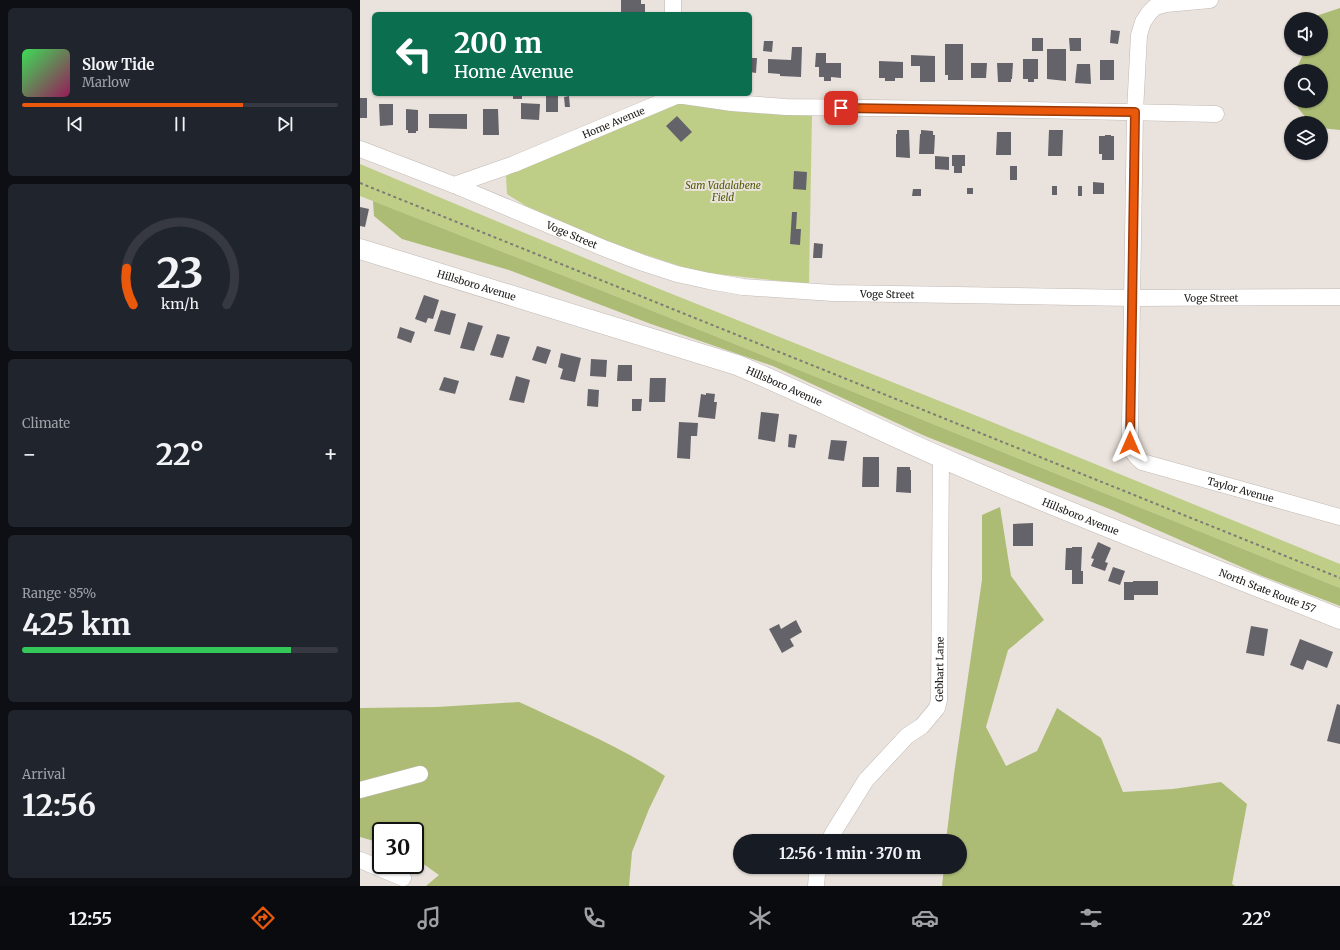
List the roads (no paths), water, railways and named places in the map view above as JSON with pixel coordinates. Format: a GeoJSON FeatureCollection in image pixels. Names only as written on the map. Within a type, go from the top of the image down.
{"type":"FeatureCollection","features":[{"type":"Feature","properties":{"kind":"main road","name":"Hillsboro Avenue"},"geometry":{"type":"LineString","coordinates":[[360,249],[736,365],[770,379],[941,458],[1195,561]]}},
{"type":"Feature","properties":{"kind":"main road","name":"North State Route 157"},"geometry":{"type":"LineString","coordinates":[[1195,561],[1340,619]]}},
{"type":"Feature","properties":{"kind":"street"},"geometry":{"type":"LineString","coordinates":[[672,12],[673,0]]}},
{"type":"Feature","properties":{"kind":"street"},"geometry":{"type":"LineString","coordinates":[[1132,298],[1135,112],[1139,35],[1143,22],[1149,13],[1156,7],[1166,4],[1210,0]]}},
{"type":"Feature","properties":{"kind":"street","name":"Home Avenue"},"geometry":{"type":"LineString","coordinates":[[454,185],[514,164],[623,119],[672,96],[684,96],[732,103],[786,107],[1216,114]]}},
{"type":"Feature","properties":{"kind":"street"},"geometry":{"type":"LineString","coordinates":[[360,149],[454,185]]}},
{"type":"Feature","properties":{"kind":"street","name":"Voge Street"},"geometry":{"type":"LineString","coordinates":[[454,185],[612,252],[670,272],[709,281],[750,287],[833,293],[1132,298],[1340,297]]}},
{"type":"Feature","properties":{"kind":"street","name":"Taylor Avenue"},"geometry":{"type":"LineString","coordinates":[[1132,298],[1130,443],[1132,454],[1142,462],[1340,517]]}},
{"type":"Feature","properties":{"kind":"street","name":"Gebhart Lane"},"geometry":{"type":"LineString","coordinates":[[834,834],[866,780],[892,750],[907,736],[922,726],[938,708],[941,458]]}},
{"type":"Feature","properties":{"kind":"street"},"geometry":{"type":"LineString","coordinates":[[360,790],[420,774]]}},
{"type":"Feature","properties":{"kind":"street"},"geometry":{"type":"LineString","coordinates":[[360,860],[368,865],[403,878]]}},
{"type":"Feature","properties":{"kind":"street"},"geometry":{"type":"LineString","coordinates":[[816,886],[817,874]]}},
{"type":"Feature","properties":{"kind":"park label","name":"Sam Vadalabene Field"},"geometry":{"type":"Point","coordinates":[723,190]}}]}
